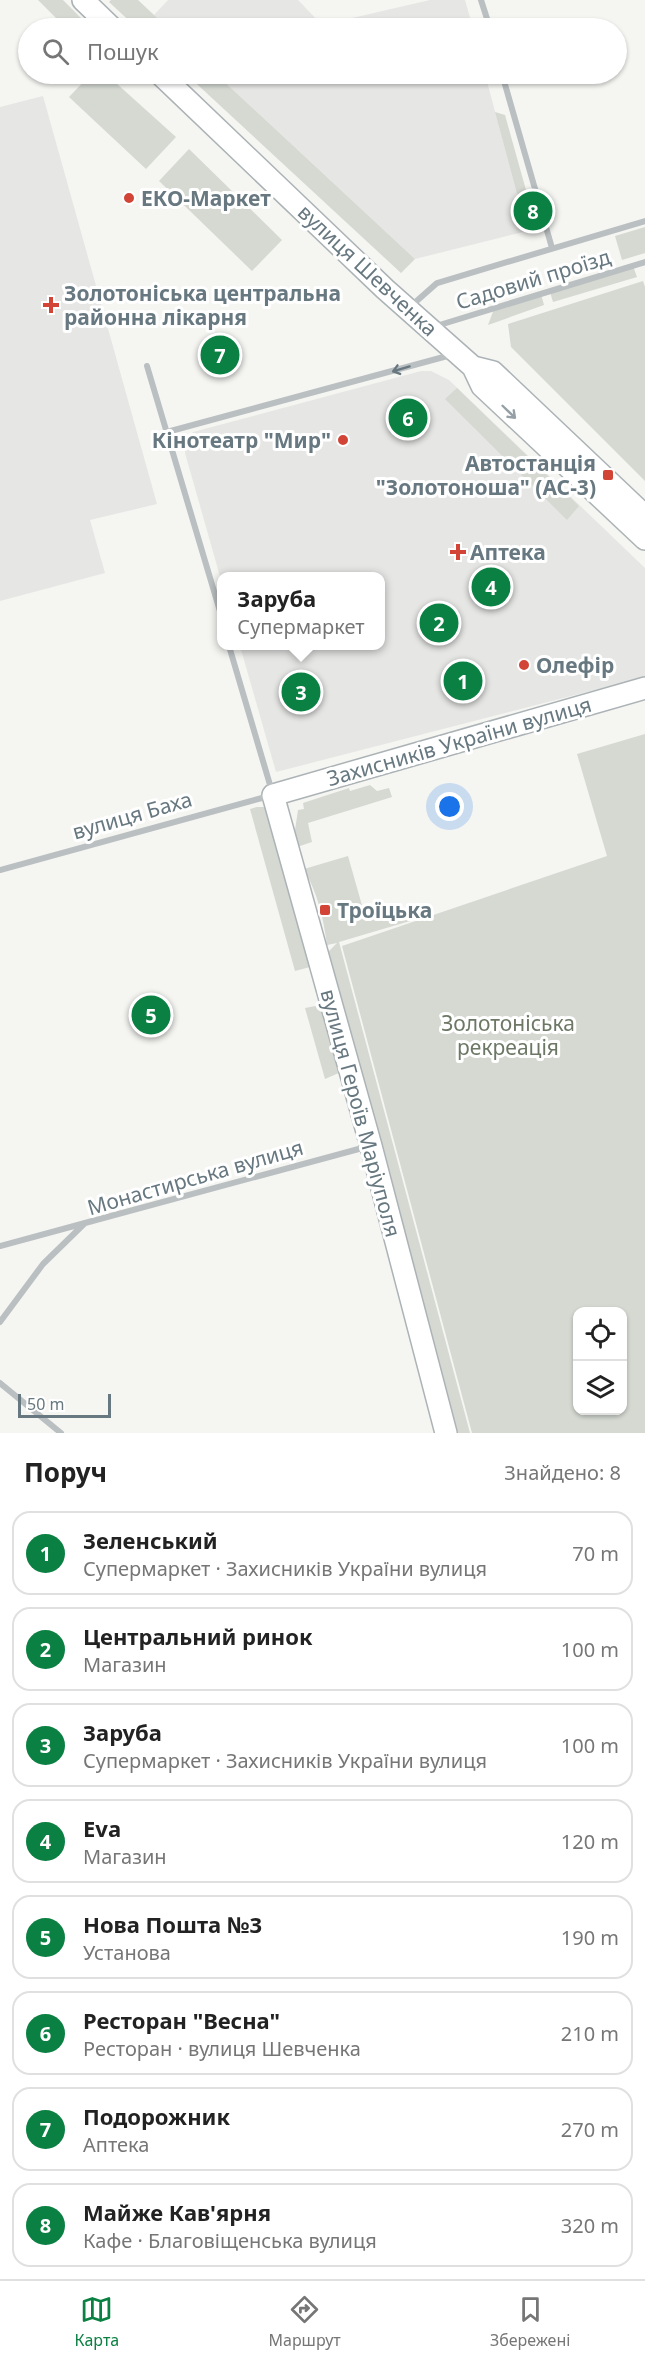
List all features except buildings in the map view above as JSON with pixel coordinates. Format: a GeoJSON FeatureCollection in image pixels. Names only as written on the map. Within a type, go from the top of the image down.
{"type":"FeatureCollection","features":[{"type":"Feature","properties":{"kind":"main road"},"geometry":{"type":"LineString","coordinates":[[83,0],[102,18]]}},
{"type":"Feature","properties":{"kind":"main road","name":"вулиця Шевченка"},"geometry":{"type":"LineString","coordinates":[[170,84],[385,289],[473,367],[482,386],[645,539]]}},
{"type":"Feature","properties":{"kind":"main road","name":"вулиця Шевченка"},"geometry":{"type":"LineString","coordinates":[[473,367],[493,372],[645,516]]}},
{"type":"Feature","properties":{"kind":"main road","name":"Захисників України вулиця"},"geometry":{"type":"LineString","coordinates":[[273,795],[645,688]]}},
{"type":"Feature","properties":{"kind":"main road","name":"вулиця Героїв Маріуполя"},"geometry":{"type":"LineString","coordinates":[[273,795],[371,1146],[446,1433]]}},
{"type":"Feature","properties":{"kind":"street"},"geometry":{"type":"LineString","coordinates":[[482,0],[487,18]]}},
{"type":"Feature","properties":{"kind":"street"},"geometry":{"type":"LineString","coordinates":[[505,84],[552,248]]}},
{"type":"Feature","properties":{"kind":"street"},"geometry":{"type":"LineString","coordinates":[[408,308],[437,283],[645,220]]}},
{"type":"Feature","properties":{"kind":"street","name":"Садовий проїзд"},"geometry":{"type":"LineString","coordinates":[[431,328],[645,262]]}},
{"type":"Feature","properties":{"kind":"street"},"geometry":{"type":"LineString","coordinates":[[167,432],[457,353]]}},
{"type":"Feature","properties":{"kind":"street"},"geometry":{"type":"LineString","coordinates":[[147,366],[217,601]]}},
{"type":"Feature","properties":{"kind":"street"},"geometry":{"type":"LineString","coordinates":[[230,650],[273,795]]}},
{"type":"Feature","properties":{"kind":"street","name":"вулиця Баха"},"geometry":{"type":"LineString","coordinates":[[0,870],[273,795]]}},
{"type":"Feature","properties":{"kind":"street","name":"Монастирська вулиця"},"geometry":{"type":"LineString","coordinates":[[0,1322],[43,1264],[85,1223],[371,1146]]}},
{"type":"Feature","properties":{"kind":"street"},"geometry":{"type":"LineString","coordinates":[[0,1246],[85,1223]]}},
{"type":"Feature","properties":{"kind":"street"},"geometry":{"type":"LineString","coordinates":[[0,1383],[61,1433]]}},
{"type":"Feature","properties":{"kind":"shaded area"},"geometry":{"type":"Polygon","coordinates":[[[168,0],[298,0],[315,18],[157,18],[154,15],[168,0]]]}},
{"type":"Feature","properties":{"kind":"shaded area"},"geometry":{"type":"Polygon","coordinates":[[[430,0],[465,0],[470,18],[352,18],[430,0]]]}},
{"type":"Feature","properties":{"kind":"shaded area"},"geometry":{"type":"Polygon","coordinates":[[[227,84],[488,84],[527,231],[415,259],[227,84]]]}},
{"type":"Feature","properties":{"kind":"shaded area","name":"Золотоніська центральна районна лікарня"},"geometry":{"type":"Polygon","coordinates":[[[43,96],[157,504],[90,520],[105,573],[0,601],[0,107],[43,96]]]}},
{"type":"Feature","properties":{"kind":"shaded area"},"geometry":{"type":"Polygon","coordinates":[[[421,371],[431,371],[449,380],[645,568],[645,677],[276,772],[241,650],[385,650],[385,572],[219,572],[185,453],[185,443],[193,432],[421,371]]]}},
{"type":"Feature","properties":{"kind":"green space"},"geometry":{"type":"Polygon","coordinates":[[[38,0],[63,0],[81,18],[56,18],[38,0]]]}},
{"type":"Feature","properties":{"kind":"green space"},"geometry":{"type":"Polygon","coordinates":[[[111,0],[138,0],[157,18],[126,18],[109,2],[111,0]]]}},
{"type":"Feature","properties":{"kind":"green space"},"geometry":{"type":"Polygon","coordinates":[[[81,84],[117,84],[176,137],[146,169],[69,97],[81,84]]]}},
{"type":"Feature","properties":{"kind":"green space"},"geometry":{"type":"Polygon","coordinates":[[[197,84],[227,84],[415,259],[401,273],[197,84]]]}},
{"type":"Feature","properties":{"kind":"green space"},"geometry":{"type":"Polygon","coordinates":[[[495,112],[505,115],[538,233],[527,231],[495,112]]]}},
{"type":"Feature","properties":{"kind":"green space"},"geometry":{"type":"Polygon","coordinates":[[[189,149],[282,240],[252,271],[159,181],[189,149]]]}},
{"type":"Feature","properties":{"kind":"green space"},"geometry":{"type":"Polygon","coordinates":[[[645,227],[645,253],[622,260],[615,236],[645,227]]]}},
{"type":"Feature","properties":{"kind":"green space"},"geometry":{"type":"Polygon","coordinates":[[[633,266],[637,277],[553,302],[550,292],[633,266]]]}},
{"type":"Feature","properties":{"kind":"green space"},"geometry":{"type":"Polygon","coordinates":[[[643,281],[645,287],[645,481],[511,347],[508,324],[643,281]]]}},
{"type":"Feature","properties":{"kind":"green space"},"geometry":{"type":"Polygon","coordinates":[[[541,294],[544,305],[488,325],[494,309],[541,294]]]}},
{"type":"Feature","properties":{"kind":"green space"},"geometry":{"type":"Polygon","coordinates":[[[457,388],[579,506],[567,520],[445,399],[457,388]]]}},
{"type":"Feature","properties":{"kind":"green space","name":"Золотоніська рекреація"},"geometry":{"type":"Polygon","coordinates":[[[645,734],[645,1433],[472,1433],[342,946],[607,856],[577,754],[645,734]]]}},
{"type":"Feature","properties":{"kind":"green space"},"geometry":{"type":"Polygon","coordinates":[[[370,785],[377,791],[389,788],[392,797],[308,823],[312,842],[297,847],[295,830],[298,810],[304,809],[303,803],[349,788],[350,791],[370,785]]]}},
{"type":"Feature","properties":{"kind":"green space"},"geometry":{"type":"Polygon","coordinates":[[[266,807],[269,815],[310,967],[295,971],[250,809],[266,807]]]}},
{"type":"Feature","properties":{"kind":"green space"},"geometry":{"type":"Polygon","coordinates":[[[348,856],[365,916],[388,910],[410,921],[339,942],[470,1433],[458,1433],[325,955],[337,943],[327,945],[319,906],[304,869],[348,856]]]}},
{"type":"Feature","properties":{"kind":"green space"},"geometry":{"type":"Polygon","coordinates":[[[321,1005],[341,1072],[325,1079],[305,1008],[321,1005]]]}},
{"type":"Feature","properties":{"kind":"place","name":"ЕКО-Маркет"},"geometry":{"type":"Point","coordinates":[129,198]}},
{"type":"Feature","properties":{"kind":"place","name":"Майже Кав'ярня"},"geometry":{"type":"Point","coordinates":[533,211]}},
{"type":"Feature","properties":{"kind":"place","name":"Золотоніська центральна районна лікарня"},"geometry":{"type":"Point","coordinates":[51,305]}},
{"type":"Feature","properties":{"kind":"place","name":"Подорожник"},"geometry":{"type":"Point","coordinates":[220,355]}},
{"type":"Feature","properties":{"kind":"place","name":"Ресторан \"Весна\""},"geometry":{"type":"Point","coordinates":[408,418]}},
{"type":"Feature","properties":{"kind":"place","name":"Кінотеатр \"Мир\""},"geometry":{"type":"Point","coordinates":[343,440]}},
{"type":"Feature","properties":{"kind":"place","name":"Автостанція \"Золотоноша\" (АС-3)"},"geometry":{"type":"Point","coordinates":[608,475]}},
{"type":"Feature","properties":{"kind":"place","name":"Аптека"},"geometry":{"type":"Point","coordinates":[458,552]}},
{"type":"Feature","properties":{"kind":"place","name":"Eva"},"geometry":{"type":"Point","coordinates":[491,587]}},
{"type":"Feature","properties":{"kind":"place","name":"Центральний ринок"},"geometry":{"type":"Point","coordinates":[439,623]}},
{"type":"Feature","properties":{"kind":"place","name":"Олефір"},"geometry":{"type":"Point","coordinates":[524,665]}},
{"type":"Feature","properties":{"kind":"place","name":"Зеленський"},"geometry":{"type":"Point","coordinates":[463,681]}},
{"type":"Feature","properties":{"kind":"place","name":"Заруба"},"geometry":{"type":"Point","coordinates":[301,692]}},
{"type":"Feature","properties":{"kind":"place","name":"Троїцька"},"geometry":{"type":"Point","coordinates":[325,910]}},
{"type":"Feature","properties":{"kind":"place","name":"Нова Пошта №3"},"geometry":{"type":"Point","coordinates":[151,1015]}}]}
